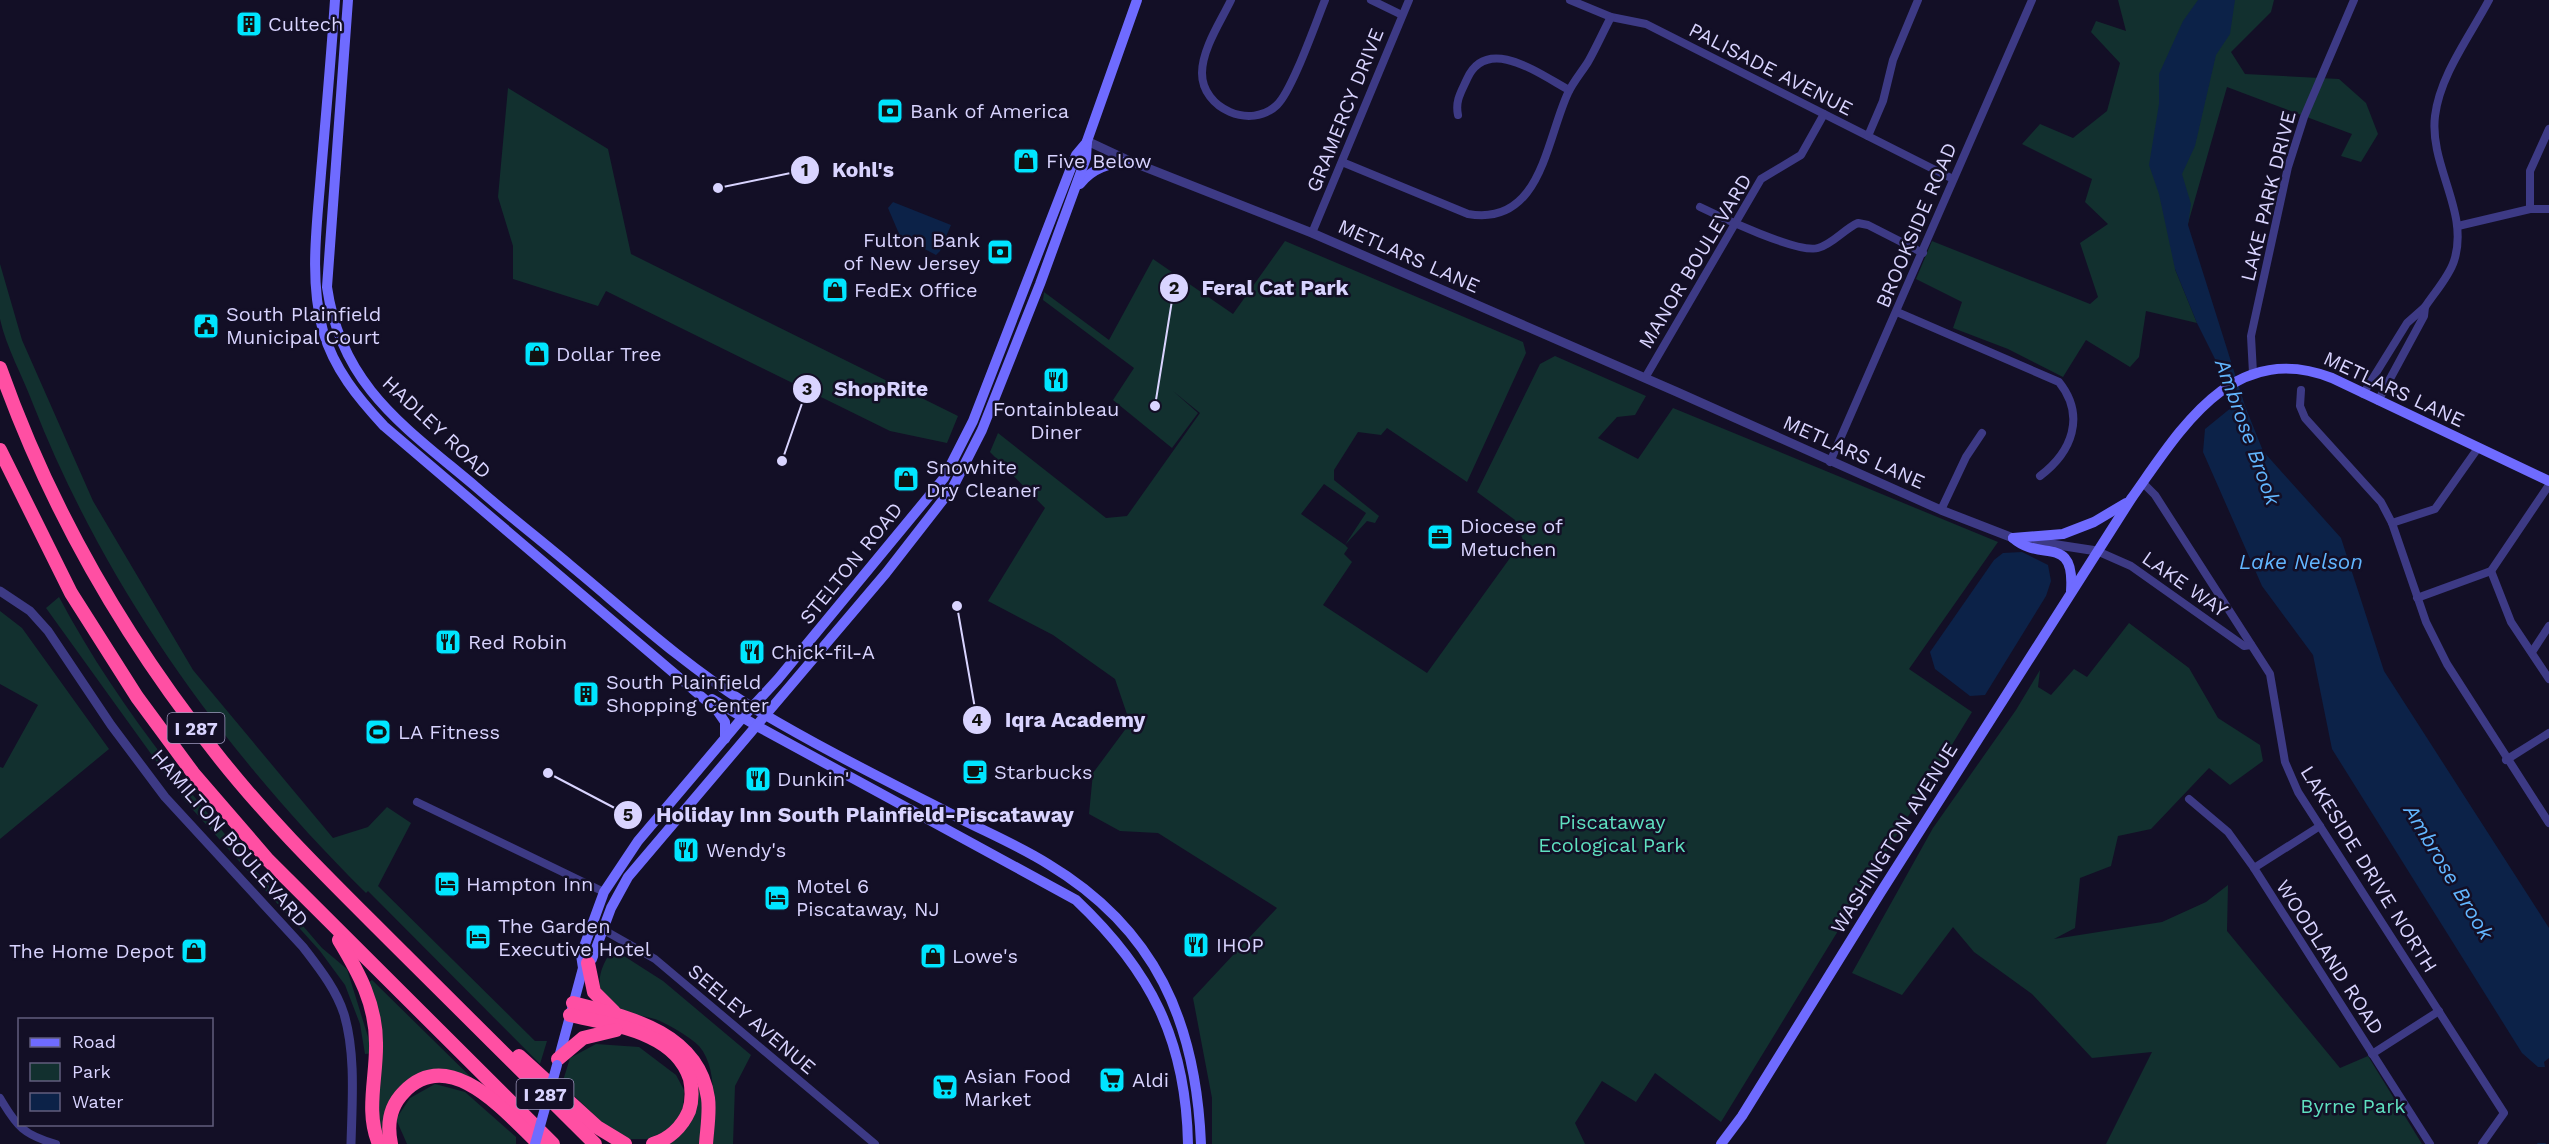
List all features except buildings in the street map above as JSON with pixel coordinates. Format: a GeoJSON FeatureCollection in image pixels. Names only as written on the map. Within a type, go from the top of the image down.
{"type":"FeatureCollection","features":[{"type":"Feature","properties":{"kind":"highway","name":"I 287"},"geometry":{"type":"LineString","coordinates":[[0,368],[30,442],[79,545],[128,629],[193,724],[277,826],[595,1144]]}},
{"type":"Feature","properties":{"kind":"highway","name":"I 287"},"geometry":{"type":"LineString","coordinates":[[0,450],[71,593],[137,697],[193,773],[233,821],[327,920],[553,1144]]}},
{"type":"Feature","properties":{"kind":"highway"},"geometry":{"type":"LineString","coordinates":[[327,920],[358,972],[371,1006],[376,1044],[372,1110],[375,1134],[379,1144]]}},
{"type":"Feature","properties":{"kind":"highway"},"geometry":{"type":"LineString","coordinates":[[586,965],[594,992],[602,1003],[618,1015]]}},
{"type":"Feature","properties":{"kind":"highway"},"geometry":{"type":"LineString","coordinates":[[572,1009],[618,1015],[655,1028],[675,1041],[691,1056],[704,1079],[708,1100],[706,1144]]}},
{"type":"Feature","properties":{"kind":"highway"},"geometry":{"type":"LineString","coordinates":[[572,1009],[655,1040],[677,1056],[691,1086],[691,1107],[675,1132],[653,1144]]}},
{"type":"Feature","properties":{"kind":"highway"},"geometry":{"type":"LineString","coordinates":[[557,1062],[590,1035],[628,1030]]}},
{"type":"Feature","properties":{"kind":"highway"},"geometry":{"type":"LineString","coordinates":[[495,1044],[511,1048],[597,1127],[625,1144]]}},
{"type":"Feature","properties":{"kind":"highway"},"geometry":{"type":"LineString","coordinates":[[391,1144],[389,1126],[398,1100],[419,1082],[446,1076],[475,1087],[537,1144]]}},
{"type":"Feature","properties":{"kind":"main road","name":"HADLEY ROAD"},"geometry":{"type":"LineString","coordinates":[[335,0],[315,247],[317,300],[324,332],[341,372],[359,399],[392,432],[722,715],[725,722],[725,739]]}},
{"type":"Feature","properties":{"kind":"main road","name":"HADLEY ROAD"},"geometry":{"type":"LineString","coordinates":[[348,0],[327,287],[335,327],[350,362],[380,402],[478,490],[680,658],[752,707],[1047,863],[1108,908],[1153,965],[1181,1021],[1192,1059],[1201,1144]]}},
{"type":"Feature","properties":{"kind":"main road","name":"STELTON ROAD"},"geometry":{"type":"LineString","coordinates":[[537,1144],[557,1062],[586,965],[628,877],[930,520],[953,487],[982,430],[1074,192],[1086,158],[1087,141],[1137,0]]}},
{"type":"Feature","properties":{"kind":"main road","name":"STELTON ROAD"},"geometry":{"type":"LineString","coordinates":[[586,965],[581,955],[604,892],[639,841],[742,717],[778,680],[944,478],[974,421],[1076,155],[1087,141]]}},
{"type":"Feature","properties":{"kind":"main road"},"geometry":{"type":"LineString","coordinates":[[1074,192],[1086,177],[1101,167],[1118,162],[1132,162]]}},
{"type":"Feature","properties":{"kind":"main road"},"geometry":{"type":"LineString","coordinates":[[315,247],[328,250]]}},
{"type":"Feature","properties":{"kind":"main road","name":"METLARS LANE"},"geometry":{"type":"LineString","coordinates":[[2097,551],[2131,499],[2188,421],[2228,387],[2248,376],[2279,367],[2306,369],[2549,483]]}},
{"type":"Feature","properties":{"kind":"main road"},"geometry":{"type":"LineString","coordinates":[[2013,538],[2056,535],[2080,529],[2131,499]]}},
{"type":"Feature","properties":{"kind":"main road"},"geometry":{"type":"LineString","coordinates":[[2013,538],[2019,543],[2057,552],[2067,559],[2072,577],[2071,593]]}},
{"type":"Feature","properties":{"kind":"main road","name":"WASHINGTON AVENUE"},"geometry":{"type":"LineString","coordinates":[[1721,1144],[1742,1116],[2097,551]]}},
{"type":"Feature","properties":{"kind":"main road","name":"HADLEY ROAD"},"geometry":{"type":"LineString","coordinates":[[689,685],[757,726],[1076,900],[1103,925],[1148,984],[1163,1013],[1182,1075],[1188,1144]]}},
{"type":"Feature","properties":{"kind":"street"},"geometry":{"type":"LineString","coordinates":[[1231,0],[1205,57],[1202,80],[1212,99],[1221,107],[1242,116],[1254,117],[1267,112],[1284,96],[1325,0]]}},
{"type":"Feature","properties":{"kind":"street"},"geometry":{"type":"LineString","coordinates":[[1371,0],[1402,15]]}},
{"type":"Feature","properties":{"kind":"street","name":"GRAMERCY DRIVE"},"geometry":{"type":"LineString","coordinates":[[1312,233],[1409,0]]}},
{"type":"Feature","properties":{"kind":"street","name":"PALISADE AVENUE"},"geometry":{"type":"LineString","coordinates":[[1570,0],[1611,17],[1646,24],[1953,180]]}},
{"type":"Feature","properties":{"kind":"street"},"geometry":{"type":"LineString","coordinates":[[1868,136],[1883,101],[1893,60],[1918,0]]}},
{"type":"Feature","properties":{"kind":"street","name":"BROOKSIDE ROAD"},"geometry":{"type":"LineString","coordinates":[[1830,462],[1923,253],[2031,0]]}},
{"type":"Feature","properties":{"kind":"street","name":"LAKE PARK DRIVE"},"geometry":{"type":"LineString","coordinates":[[2248,376],[2251,336],[2288,167],[2304,117],[2354,0]]}},
{"type":"Feature","properties":{"kind":"street"},"geometry":{"type":"LineString","coordinates":[[2378,401],[2417,330],[2425,307],[2454,263],[2458,243],[2458,226],[2437,153],[2435,117],[2443,84],[2489,0]]}},
{"type":"Feature","properties":{"kind":"street"},"geometry":{"type":"LineString","coordinates":[[1342,162],[1468,214],[1480,216],[1500,213],[1525,194],[1542,169],[1569,90],[1588,61],[1611,17]]}},
{"type":"Feature","properties":{"kind":"street"},"geometry":{"type":"LineString","coordinates":[[1458,115],[1457,100],[1471,70],[1487,60],[1500,58],[1515,61],[1569,90]]}},
{"type":"Feature","properties":{"kind":"street","name":"MANOR BOULEVARD"},"geometry":{"type":"LineString","coordinates":[[1645,378],[1761,179],[1801,155],[1824,114]]}},
{"type":"Feature","properties":{"kind":"street"},"geometry":{"type":"LineString","coordinates":[[2530,209],[2530,171],[2549,129]]}},
{"type":"Feature","properties":{"kind":"street","name":"METLARS LANE"},"geometry":{"type":"LineString","coordinates":[[1087,141],[1132,162],[1312,233],[1941,510],[2013,538],[2097,551]]}},
{"type":"Feature","properties":{"kind":"street"},"geometry":{"type":"LineString","coordinates":[[1700,207],[1734,224],[1815,249],[1849,227],[1858,224],[1868,225],[1923,253]]}},
{"type":"Feature","properties":{"kind":"street"},"geometry":{"type":"LineString","coordinates":[[2458,226],[2530,209],[2549,209]]}},
{"type":"Feature","properties":{"kind":"street"},"geometry":{"type":"LineString","coordinates":[[2363,394],[2407,323],[2425,307]]}},
{"type":"Feature","properties":{"kind":"street"},"geometry":{"type":"LineString","coordinates":[[1897,312],[2059,382],[2072,403],[2073,430],[2059,458],[2040,476]]}},
{"type":"Feature","properties":{"kind":"street"},"geometry":{"type":"LineString","coordinates":[[2407,323],[2417,330]]}},
{"type":"Feature","properties":{"kind":"street"},"geometry":{"type":"LineString","coordinates":[[2383,360],[2395,368]]}},
{"type":"Feature","properties":{"kind":"street"},"geometry":{"type":"LineString","coordinates":[[2301,390],[2300,406],[2305,418],[2369,486],[2381,502],[2392,523],[2417,598],[2447,664],[2506,760],[2549,823]]}},
{"type":"Feature","properties":{"kind":"street"},"geometry":{"type":"LineString","coordinates":[[1941,510],[1966,457],[1982,433]]}},
{"type":"Feature","properties":{"kind":"street"},"geometry":{"type":"LineString","coordinates":[[2392,523],[2435,509],[2478,448]]}},
{"type":"Feature","properties":{"kind":"street","name":"LAKESIDE DRIVE NORTH"},"geometry":{"type":"LineString","coordinates":[[2143,483],[2155,495],[2272,680],[2288,771],[2320,826],[2504,1113],[2482,1144]]}},
{"type":"Feature","properties":{"kind":"street"},"geometry":{"type":"LineString","coordinates":[[2417,598],[2491,571],[2549,483]]}},
{"type":"Feature","properties":{"kind":"street","name":"LAKE WAY"},"geometry":{"type":"LineString","coordinates":[[2097,551],[2131,566],[2244,646],[2251,645]]}},
{"type":"Feature","properties":{"kind":"street"},"geometry":{"type":"LineString","coordinates":[[2491,571],[2511,622],[2549,679]]}},
{"type":"Feature","properties":{"kind":"street","name":"HAMILTON BOULEVARD"},"geometry":{"type":"LineString","coordinates":[[0,591],[30,611],[48,630],[111,725],[165,797],[303,947],[321,970],[336,994],[344,1015],[350,1045],[351,1144]]}},
{"type":"Feature","properties":{"kind":"street"},"geometry":{"type":"LineString","coordinates":[[2532,652],[2549,626]]}},
{"type":"Feature","properties":{"kind":"street"},"geometry":{"type":"LineString","coordinates":[[2506,760],[2549,733]]}},
{"type":"Feature","properties":{"kind":"street","name":"WOODLAND ROAD"},"geometry":{"type":"LineString","coordinates":[[2189,799],[2228,832],[2254,868],[2430,1144]]}},
{"type":"Feature","properties":{"kind":"street"},"geometry":{"type":"LineString","coordinates":[[417,802],[604,892]]}},
{"type":"Feature","properties":{"kind":"street"},"geometry":{"type":"LineString","coordinates":[[2254,868],[2320,826]]}},
{"type":"Feature","properties":{"kind":"street","name":"SEELEY AVENUE"},"geometry":{"type":"LineString","coordinates":[[602,928],[655,959],[875,1144]]}},
{"type":"Feature","properties":{"kind":"street"},"geometry":{"type":"LineString","coordinates":[[2373,1054],[2439,1011]]}},
{"type":"Feature","properties":{"kind":"street"},"geometry":{"type":"LineString","coordinates":[[0,1098],[14,1123],[32,1137],[56,1144]]}},
{"type":"Feature","properties":{"kind":"green space"},"geometry":{"type":"Polygon","coordinates":[[[2118,0],[2274,0],[2271,12],[2231,52],[2245,74],[2339,79],[2366,103],[2378,134],[2361,162],[2341,156],[2352,134],[2227,87],[2175,269],[2197,323],[2146,311],[2139,357],[2130,367],[2086,340],[2063,377],[2008,349],[1953,328],[1962,302],[1916,279],[1932,241],[2090,304],[2098,297],[2080,243],[2108,224],[2085,202],[2092,179],[2022,144],[2040,124],[2073,138],[2107,111],[2120,63],[2091,32],[2096,21],[2126,31],[2118,0]]]}},
{"type":"Feature","properties":{"kind":"green space"},"geometry":{"type":"Polygon","coordinates":[[[508,88],[608,149],[631,254],[958,416],[947,443],[890,431],[606,291],[598,306],[513,279],[513,246],[498,197],[508,88]]]}},
{"type":"Feature","properties":{"kind":"green space","name":"Piscataway Ecological Park"},"geometry":{"type":"Polygon","coordinates":[[[1285,241],[1523,342],[1526,353],[1467,482],[1387,428],[1381,435],[1358,432],[1334,470],[1334,480],[1379,516],[1375,523],[1367,521],[1345,545],[1348,548],[1344,554],[1352,562],[1323,605],[1427,673],[1523,540],[1515,520],[1477,492],[1540,364],[1555,356],[1646,396],[1635,415],[1617,417],[1598,438],[1638,459],[1673,408],[1998,542],[1909,669],[1972,712],[1721,1122],[1655,1073],[1636,1102],[1602,1081],[1575,1123],[1585,1144],[1212,1144],[1212,1098],[1193,998],[1277,908],[1158,833],[1120,831],[1089,814],[1093,773],[1130,723],[1115,679],[1053,635],[988,601],[1045,508],[990,452],[998,433],[1106,518],[1127,516],[1200,413],[1173,391],[1198,413],[1172,448],[1113,400],[1134,368],[1043,300],[1044,292],[1109,340],[1153,259],[1233,314],[1285,241]],[[1324,484],[1301,514],[1345,545],[1366,513],[1324,484]]]}},
{"type":"Feature","properties":{"kind":"green space"},"geometry":{"type":"Polygon","coordinates":[[[0,264],[22,340],[93,501],[193,670],[333,838],[368,827],[387,807],[411,823],[378,886],[535,1041],[547,1041],[540,1064],[314,839],[218,726],[174,666],[133,604],[62,473],[3,330],[0,319],[0,264]]]}},
{"type":"Feature","properties":{"kind":"green space"},"geometry":{"type":"Polygon","coordinates":[[[59,597],[86,645],[116,691],[181,780],[322,948],[347,969],[373,1053],[365,1054],[360,1024],[345,985],[320,951],[185,801],[46,608],[59,597]]]}},
{"type":"Feature","properties":{"kind":"green space"},"geometry":{"type":"Polygon","coordinates":[[[0,611],[22,628],[109,749],[0,839],[0,767],[3,768],[38,705],[0,684],[0,611]]]}},
{"type":"Feature","properties":{"kind":"green space","name":"Byrne Park"},"geometry":{"type":"Polygon","coordinates":[[[2129,623],[2189,668],[2218,718],[2260,745],[2263,761],[2230,785],[2209,768],[2151,829],[2118,836],[2111,866],[2080,878],[2075,928],[2054,939],[2162,922],[2206,902],[2228,885],[2227,931],[2340,1068],[2368,1056],[2422,1144],[2106,1144],[2152,1052],[2092,1058],[2032,994],[1974,952],[1953,927],[1902,995],[1852,973],[1933,828],[2016,710],[2040,670],[2038,687],[2051,695],[2074,669],[2087,677],[2129,623]]]}},
{"type":"Feature","properties":{"kind":"green space"},"geometry":{"type":"Polygon","coordinates":[[[613,949],[663,981],[751,1055],[735,1086],[733,1144],[712,1144],[712,1080],[706,1056],[699,1046],[660,1021],[624,1012],[606,1000],[600,985],[600,976],[613,949]]]}},
{"type":"Feature","properties":{"kind":"green space"},"geometry":{"type":"Polygon","coordinates":[[[372,980],[488,1094],[467,1079],[408,1083],[384,1144],[379,1131],[368,983],[372,980]]]}},
{"type":"Feature","properties":{"kind":"green space"},"geometry":{"type":"Polygon","coordinates":[[[596,1044],[639,1047],[676,1075],[684,1090],[683,1112],[668,1130],[647,1139],[629,1139],[615,1135],[562,1084],[570,1058],[596,1044]]]}},
{"type":"Feature","properties":{"kind":"green space"},"geometry":{"type":"Polygon","coordinates":[[[695,1077],[705,1103],[702,1144],[667,1144],[688,1125],[695,1077]]]}},
{"type":"Feature","properties":{"kind":"green space"},"geometry":{"type":"Polygon","coordinates":[[[435,1084],[465,1092],[516,1137],[516,1144],[407,1144],[396,1119],[410,1098],[435,1084]]]}},
{"type":"Feature","properties":{"kind":"water","name":"Lake Nelson"},"geometry":{"type":"Polygon","coordinates":[[[2198,0],[2235,0],[2230,34],[2216,55],[2195,146],[2182,174],[2191,204],[2188,225],[2245,406],[2263,451],[2341,538],[2384,671],[2549,928],[2549,1058],[2544,1062],[2545,1067],[2538,1067],[2522,1053],[2332,749],[2313,655],[2262,586],[2203,452],[2205,429],[2237,403],[2197,323],[2175,269],[2159,194],[2149,165],[2159,104],[2159,74],[2183,21],[2198,0]]]}},
{"type":"Feature","properties":{"kind":"water"},"geometry":{"type":"Polygon","coordinates":[[[893,202],[951,225],[936,255],[900,236],[888,208],[893,202]]]}},
{"type":"Feature","properties":{"kind":"water"},"geometry":{"type":"Polygon","coordinates":[[[2022,552],[2048,565],[2051,581],[2046,596],[1985,695],[1970,696],[1935,669],[1930,652],[1994,560],[2003,553],[2022,552]]]}},
{"type":"Feature","properties":{"kind":"waterway"},"geometry":{"type":"LineString","coordinates":[[2538,1144],[2545,1144]]}},
{"type":"Feature","properties":{"kind":"place","name":"Cultech"},"geometry":{"type":"Point","coordinates":[249,24]}},
{"type":"Feature","properties":{"kind":"place","name":"Bank of America"},"geometry":{"type":"Point","coordinates":[890,111]}},
{"type":"Feature","properties":{"kind":"place","name":"Five Below"},"geometry":{"type":"Point","coordinates":[1026,161]}},
{"type":"Feature","properties":{"kind":"place","name":"Kohl's"},"geometry":{"type":"Point","coordinates":[718,188]}},
{"type":"Feature","properties":{"kind":"place","name":"Fulton Bank of New Jersey"},"geometry":{"type":"Point","coordinates":[1000,252]}},
{"type":"Feature","properties":{"kind":"place","name":"FedEx Office"},"geometry":{"type":"Point","coordinates":[835,290]}},
{"type":"Feature","properties":{"kind":"place","name":"South Plainfield Municipal Court"},"geometry":{"type":"Point","coordinates":[206,326]}},
{"type":"Feature","properties":{"kind":"place","name":"Dollar Tree"},"geometry":{"type":"Point","coordinates":[537,354]}},
{"type":"Feature","properties":{"kind":"place","name":"Fontainbleau Diner"},"geometry":{"type":"Point","coordinates":[1056,380]}},
{"type":"Feature","properties":{"kind":"place","name":"Feral Cat Park"},"geometry":{"type":"Point","coordinates":[1155,406]}},
{"type":"Feature","properties":{"kind":"place","name":"ShopRite"},"geometry":{"type":"Point","coordinates":[782,461]}},
{"type":"Feature","properties":{"kind":"place","name":"Snowhite Dry Cleaner"},"geometry":{"type":"Point","coordinates":[906,479]}},
{"type":"Feature","properties":{"kind":"place","name":"Diocese of Metuchen"},"geometry":{"type":"Point","coordinates":[1440,537]}},
{"type":"Feature","properties":{"kind":"place","name":"Iqra Academy"},"geometry":{"type":"Point","coordinates":[957,606]}},
{"type":"Feature","properties":{"kind":"place","name":"Red Robin"},"geometry":{"type":"Point","coordinates":[448,642]}},
{"type":"Feature","properties":{"kind":"place","name":"Chick-fil-A"},"geometry":{"type":"Point","coordinates":[752,652]}},
{"type":"Feature","properties":{"kind":"place","name":"South Plainfield Shopping Center"},"geometry":{"type":"Point","coordinates":[586,694]}},
{"type":"Feature","properties":{"kind":"place","name":"LA Fitness"},"geometry":{"type":"Point","coordinates":[378,732]}},
{"type":"Feature","properties":{"kind":"place","name":"Starbucks"},"geometry":{"type":"Point","coordinates":[975,772]}},
{"type":"Feature","properties":{"kind":"place","name":"Holiday Inn South Plainfield-Piscataway"},"geometry":{"type":"Point","coordinates":[548,773]}},
{"type":"Feature","properties":{"kind":"place","name":"Dunkin'"},"geometry":{"type":"Point","coordinates":[758,779]}},
{"type":"Feature","properties":{"kind":"place","name":"Wendy's"},"geometry":{"type":"Point","coordinates":[686,850]}},
{"type":"Feature","properties":{"kind":"place","name":"Hampton Inn"},"geometry":{"type":"Point","coordinates":[447,884]}},
{"type":"Feature","properties":{"kind":"place","name":"Motel 6 Piscataway, NJ"},"geometry":{"type":"Point","coordinates":[777,898]}},
{"type":"Feature","properties":{"kind":"place","name":"The Garden Executive Hotel"},"geometry":{"type":"Point","coordinates":[478,937]}},
{"type":"Feature","properties":{"kind":"place","name":"IHOP"},"geometry":{"type":"Point","coordinates":[1196,945]}},
{"type":"Feature","properties":{"kind":"place","name":"The Home Depot"},"geometry":{"type":"Point","coordinates":[194,951]}},
{"type":"Feature","properties":{"kind":"place","name":"Lowe's"},"geometry":{"type":"Point","coordinates":[933,956]}},
{"type":"Feature","properties":{"kind":"place","name":"Aldi"},"geometry":{"type":"Point","coordinates":[1112,1080]}},
{"type":"Feature","properties":{"kind":"place","name":"Asian Food Market"},"geometry":{"type":"Point","coordinates":[945,1087]}},
{"type":"Feature","properties":{"kind":"water label","name":"Ambrose Brook"},"geometry":{"type":"Point","coordinates":[2248,432]}},
{"type":"Feature","properties":{"kind":"water label","name":"Ambrose Brook"},"geometry":{"type":"Point","coordinates":[2449,872]}}]}
